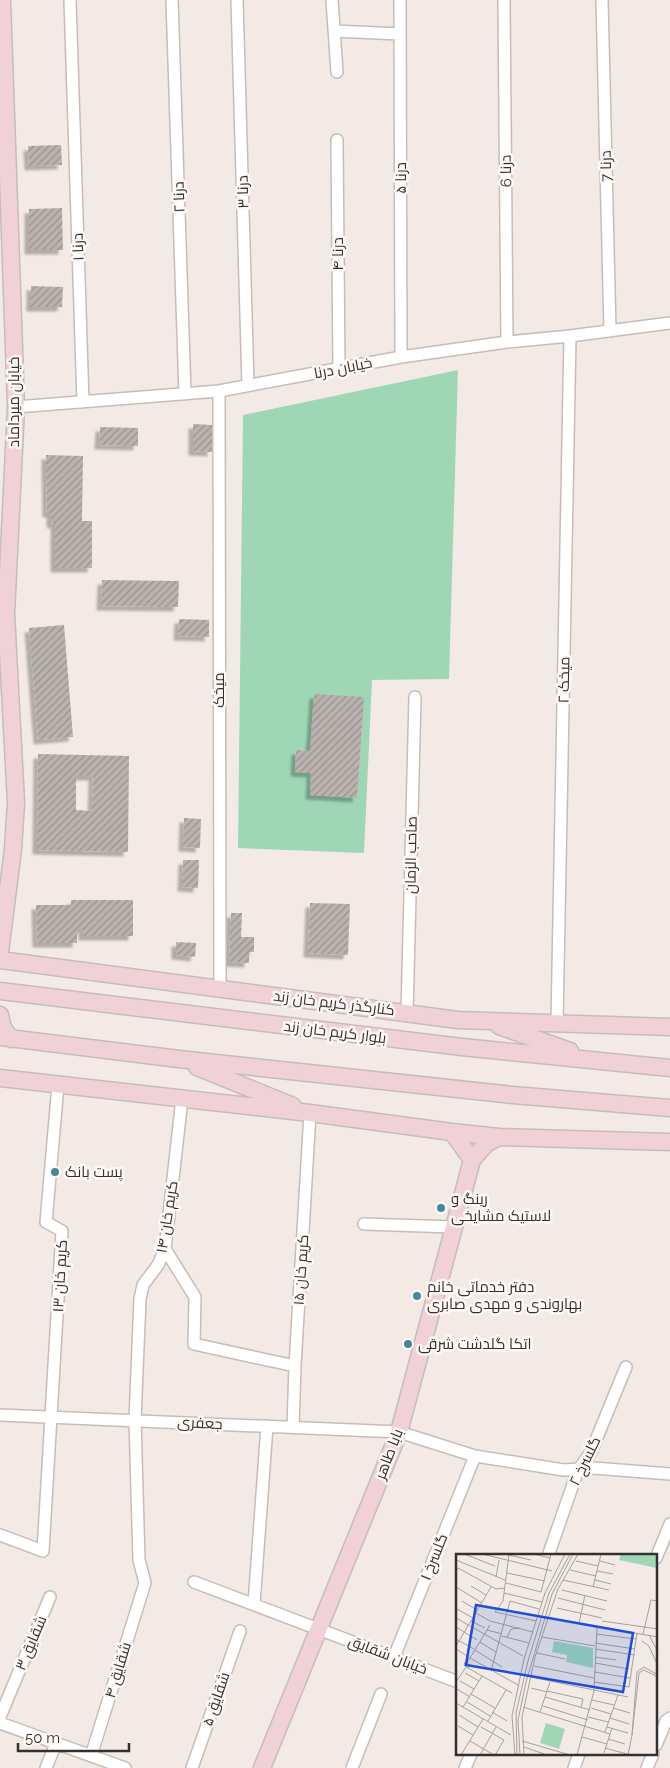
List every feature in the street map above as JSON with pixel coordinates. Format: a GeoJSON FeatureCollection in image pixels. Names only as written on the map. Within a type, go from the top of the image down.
{"type":"FeatureCollection","features":[{"type":"Feature","properties":{"kind":"main road","name":"خیابان میرداماد"},"geometry":{"type":"LineString","coordinates":[[0,952],[14,849],[16,803],[3,614],[16,407],[4,140],[2,0]]}},
{"type":"Feature","properties":{"kind":"main road","name":"کنارگذر کریم خان زند"},"geometry":{"type":"LineString","coordinates":[[0,960],[458,1020],[670,1027]]}},
{"type":"Feature","properties":{"kind":"main road","name":"بلوار کریم خان زند"},"geometry":{"type":"LineString","coordinates":[[2,993],[424,1043],[670,1068]]}},
{"type":"Feature","properties":{"kind":"main road"},"geometry":{"type":"LineString","coordinates":[[0,1015],[6,1038],[179,1059],[512,1095],[670,1108]]}},
{"type":"Feature","properties":{"kind":"main road"},"geometry":{"type":"LineString","coordinates":[[485,1021],[593,1060]]}},
{"type":"Feature","properties":{"kind":"main road"},"geometry":{"type":"LineString","coordinates":[[179,1059],[310,1113]]}},
{"type":"Feature","properties":{"kind":"main road"},"geometry":{"type":"LineString","coordinates":[[0,1078],[310,1113],[499,1137],[670,1142]]}},
{"type":"Feature","properties":{"kind":"main road"},"geometry":{"type":"LineString","coordinates":[[452,1132],[472,1160],[486,1144],[499,1137]]}},
{"type":"Feature","properties":{"kind":"main road","name":"بابا طاهر"},"geometry":{"type":"LineString","coordinates":[[262,1768],[399,1432],[472,1160]]}},
{"type":"Feature","properties":{"kind":"street","name":"درنا ۱"},"geometry":{"type":"LineString","coordinates":[[70,0],[83,402]]}},
{"type":"Feature","properties":{"kind":"street","name":"درنا ۲"},"geometry":{"type":"LineString","coordinates":[[172,0],[185,394]]}},
{"type":"Feature","properties":{"kind":"street","name":"درنا ۳"},"geometry":{"type":"LineString","coordinates":[[237,0],[248,385]]}},
{"type":"Feature","properties":{"kind":"street"},"geometry":{"type":"LineString","coordinates":[[332,0],[337,72]]}},
{"type":"Feature","properties":{"kind":"street","name":"درنا ۵"},"geometry":{"type":"LineString","coordinates":[[400,0],[401,357]]}},
{"type":"Feature","properties":{"kind":"street","name":"درنا 6"},"geometry":{"type":"LineString","coordinates":[[504,0],[507,342]]}},
{"type":"Feature","properties":{"kind":"street","name":"درنا 7"},"geometry":{"type":"LineString","coordinates":[[602,0],[610,331]]}},
{"type":"Feature","properties":{"kind":"street"},"geometry":{"type":"LineString","coordinates":[[334,31],[400,34]]}},
{"type":"Feature","properties":{"kind":"street","name":"درنا ۴"},"geometry":{"type":"LineString","coordinates":[[337,140],[339,369]]}},
{"type":"Feature","properties":{"kind":"street","name":"خیابان درنا"},"geometry":{"type":"LineString","coordinates":[[16,407],[219,391],[401,357],[507,342],[670,323]]}},
{"type":"Feature","properties":{"kind":"street","name":"میخک ۲"},"geometry":{"type":"LineString","coordinates":[[557,1023],[570,336]]}},
{"type":"Feature","properties":{"kind":"street","name":"میخک"},"geometry":{"type":"LineString","coordinates":[[219,391],[220,988]]}},
{"type":"Feature","properties":{"kind":"street","name":"صاحب الزمان"},"geometry":{"type":"LineString","coordinates":[[407,1013],[415,697]]}},
{"type":"Feature","properties":{"kind":"street","name":"کریم خان ۱۳"},"geometry":{"type":"LineString","coordinates":[[51,1417],[62,1231],[46,1222],[58,1085]]}},
{"type":"Feature","properties":{"kind":"street","name":"کریم خان ۱۴"},"geometry":{"type":"LineString","coordinates":[[145,1583],[139,1560],[135,1420],[140,1299],[143,1285],[158,1265],[164,1249],[182,1099]]}},
{"type":"Feature","properties":{"kind":"street","name":"کریم خان ۱۵"},"geometry":{"type":"LineString","coordinates":[[293,1427],[310,1113]]}},
{"type":"Feature","properties":{"kind":"street"},"geometry":{"type":"LineString","coordinates":[[364,1224],[454,1228]]}},
{"type":"Feature","properties":{"kind":"street"},"geometry":{"type":"LineString","coordinates":[[164,1249],[195,1297],[194,1344],[295,1366]]}},
{"type":"Feature","properties":{"kind":"street","name":"گلسرخ ۲"},"geometry":{"type":"LineString","coordinates":[[549,1554],[578,1470],[591,1452],[626,1367]]}},
{"type":"Feature","properties":{"kind":"street","name":"جعفری"},"geometry":{"type":"LineString","coordinates":[[0,1414],[399,1432],[475,1456],[564,1470],[594,1468],[670,1474]]}},
{"type":"Feature","properties":{"kind":"street"},"geometry":{"type":"LineString","coordinates":[[0,1535],[43,1551],[51,1417]]}},
{"type":"Feature","properties":{"kind":"street"},"geometry":{"type":"LineString","coordinates":[[254,1604],[267,1426]]}},
{"type":"Feature","properties":{"kind":"street","name":"گلسرخ ۱"},"geometry":{"type":"LineString","coordinates":[[394,1657],[475,1456]]}},
{"type":"Feature","properties":{"kind":"street"},"geometry":{"type":"LineString","coordinates":[[658,1554],[670,1524]]}},
{"type":"Feature","properties":{"kind":"street","name":"خیابان شقایق"},"geometry":{"type":"LineString","coordinates":[[194,1582],[456,1681]]}},
{"type":"Feature","properties":{"kind":"street","name":"شقایق ۴"},"geometry":{"type":"LineString","coordinates":[[91,1756],[145,1583]]}},
{"type":"Feature","properties":{"kind":"street","name":"شقایق ۳"},"geometry":{"type":"LineString","coordinates":[[0,1717],[50,1597]]}},
{"type":"Feature","properties":{"kind":"street","name":"شقایق ۵"},"geometry":{"type":"LineString","coordinates":[[192,1768],[240,1631]]}},
{"type":"Feature","properties":{"kind":"street"},"geometry":{"type":"LineString","coordinates":[[352,1768],[380,1694]]}},
{"type":"Feature","properties":{"kind":"street"},"geometry":{"type":"LineString","coordinates":[[658,1739],[666,1721],[670,1718]]}},
{"type":"Feature","properties":{"kind":"street"},"geometry":{"type":"LineString","coordinates":[[0,1723],[125,1768]]}},
{"type":"Feature","properties":{"kind":"street"},"geometry":{"type":"LineString","coordinates":[[46,1768],[56,1743]]}},
{"type":"Feature","properties":{"kind":"street"},"geometry":{"type":"LineString","coordinates":[[465,1768],[470,1756]]}},
{"type":"Feature","properties":{"kind":"street"},"geometry":{"type":"LineString","coordinates":[[574,1768],[578,1756]]}},
{"type":"Feature","properties":{"kind":"green space"},"geometry":{"type":"Polygon","coordinates":[[[458,370],[449,679],[372,680],[364,853],[238,848],[243,415],[458,370]]]}},
{"type":"Feature","properties":{"kind":"building"},"geometry":{"type":"Polygon","coordinates":[[[61,145],[62,165],[29,166],[28,146],[61,145]]]}},
{"type":"Feature","properties":{"kind":"building"},"geometry":{"type":"Polygon","coordinates":[[[62,208],[63,250],[29,250],[29,209],[62,208]]]}},
{"type":"Feature","properties":{"kind":"building"},"geometry":{"type":"Polygon","coordinates":[[[31,286],[63,287],[62,307],[31,307],[31,286]]]}},
{"type":"Feature","properties":{"kind":"building"},"geometry":{"type":"Polygon","coordinates":[[[193,424],[212,425],[212,452],[193,451],[193,424]]]}},
{"type":"Feature","properties":{"kind":"building"},"geometry":{"type":"Polygon","coordinates":[[[100,427],[138,428],[138,446],[99,445],[100,427]]]}},
{"type":"Feature","properties":{"kind":"building"},"geometry":{"type":"Polygon","coordinates":[[[46,455],[83,456],[82,521],[92,521],[92,568],[55,568],[55,524],[51,523],[51,513],[47,513],[46,455]]]}},
{"type":"Feature","properties":{"kind":"building"},"geometry":{"type":"Polygon","coordinates":[[[102,580],[179,581],[178,607],[101,606],[102,580]]]}},
{"type":"Feature","properties":{"kind":"building"},"geometry":{"type":"Polygon","coordinates":[[[179,619],[209,620],[209,637],[178,636],[179,619]]]}},
{"type":"Feature","properties":{"kind":"building"},"geometry":{"type":"Polygon","coordinates":[[[64,625],[73,737],[38,740],[29,628],[64,625]]]}},
{"type":"Feature","properties":{"kind":"building"},"geometry":{"type":"Polygon","coordinates":[[[314,694],[364,697],[357,798],[310,795],[311,773],[295,772],[296,750],[310,751],[314,694]]]}},
{"type":"Feature","properties":{"kind":"building"},"geometry":{"type":"Polygon","coordinates":[[[38,754],[129,756],[128,852],[37,850],[38,754]],[[76,776],[76,810],[92,811],[93,776],[76,776]]]}},
{"type":"Feature","properties":{"kind":"building"},"geometry":{"type":"Polygon","coordinates":[[[184,818],[201,819],[200,848],[183,847],[184,818]]]}},
{"type":"Feature","properties":{"kind":"building"},"geometry":{"type":"Polygon","coordinates":[[[183,860],[199,860],[198,888],[182,887],[183,860]]]}},
{"type":"Feature","properties":{"kind":"building"},"geometry":{"type":"Polygon","coordinates":[[[71,900],[133,900],[133,936],[83,936],[83,929],[77,929],[77,943],[37,943],[36,905],[71,905],[71,900]]]}},
{"type":"Feature","properties":{"kind":"building"},"geometry":{"type":"Polygon","coordinates":[[[310,903],[350,904],[348,955],[308,953],[310,903]]]}},
{"type":"Feature","properties":{"kind":"building"},"geometry":{"type":"Polygon","coordinates":[[[231,913],[242,913],[241,937],[254,937],[254,952],[249,952],[249,963],[229,962],[231,913]]]}},
{"type":"Feature","properties":{"kind":"building"},"geometry":{"type":"Polygon","coordinates":[[[176,942],[196,943],[195,957],[176,955],[176,942]]]}},
{"type":"Feature","properties":{"kind":"place","name":"پست بانک"},"geometry":{"type":"Point","coordinates":[55,1172]}},
{"type":"Feature","properties":{"kind":"place","name":"رینگ و لاستیک مشایخی"},"geometry":{"type":"Point","coordinates":[441,1208]}},
{"type":"Feature","properties":{"kind":"place","name":"دفتر خدماتی خانم بهاروندی و مهدی صابری"},"geometry":{"type":"Point","coordinates":[417,1296]}},
{"type":"Feature","properties":{"kind":"place","name":"اتکا گلدشت شرقی"},"geometry":{"type":"Point","coordinates":[408,1344]}}]}
